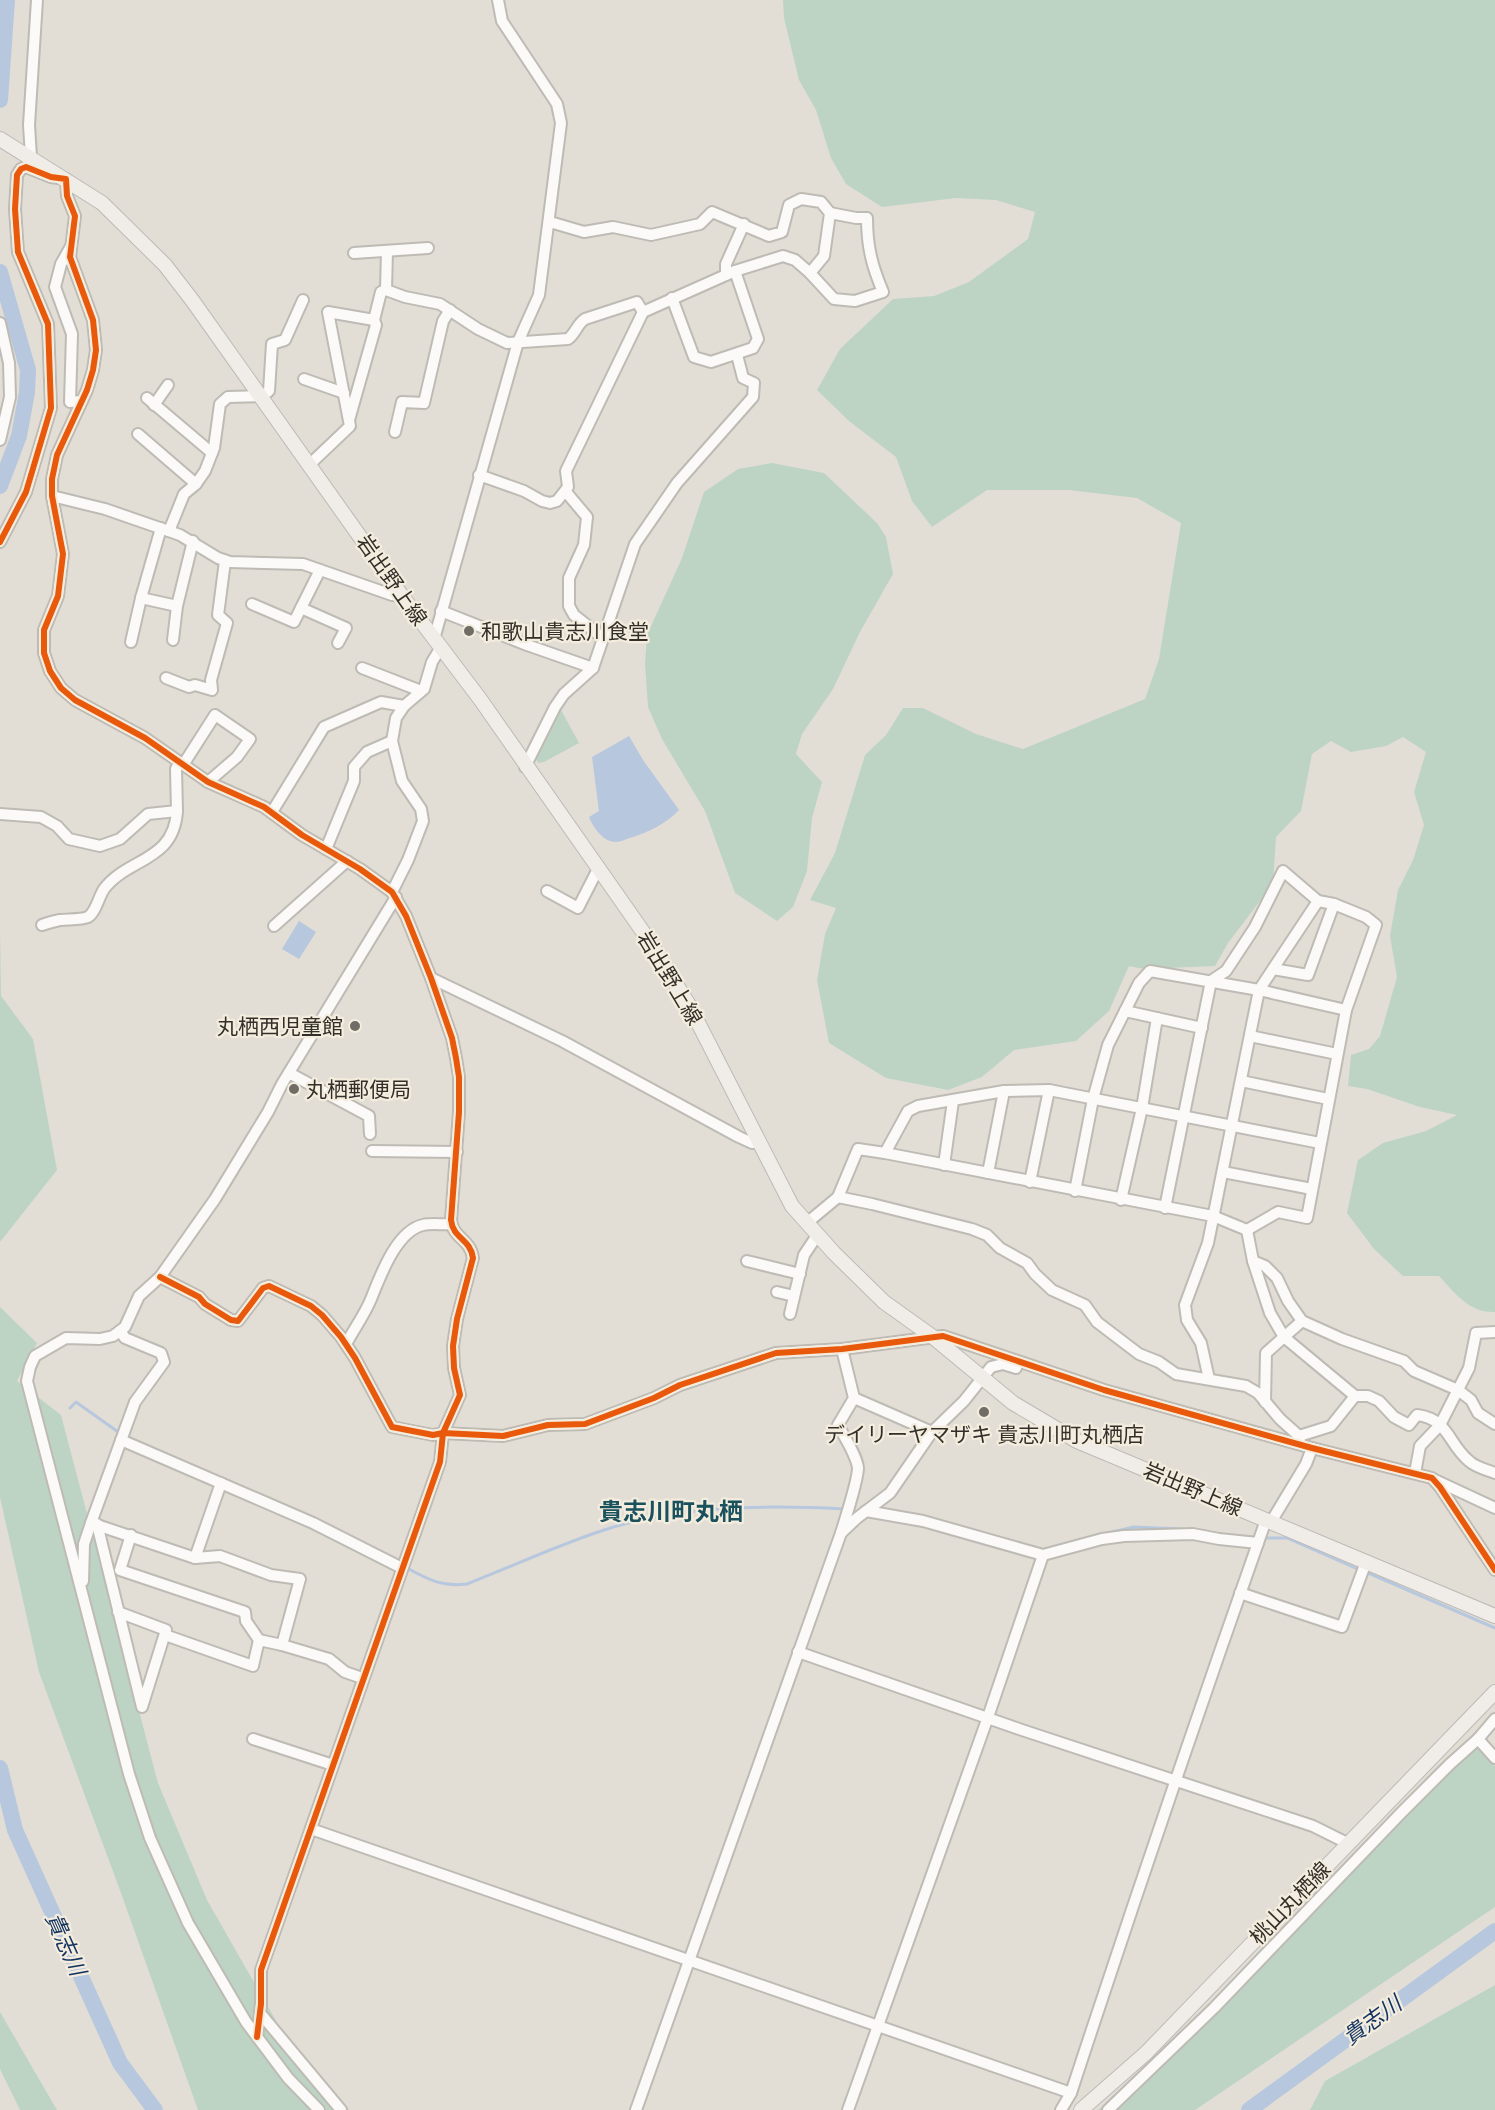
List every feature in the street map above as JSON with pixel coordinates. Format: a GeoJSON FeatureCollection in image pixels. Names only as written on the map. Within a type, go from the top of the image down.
{"type":"FeatureCollection","features":[{"type":"Feature","properties":{"kind":"main road","name":"岩出野上線"},"geometry":{"type":"LineString","coordinates":[[0,139],[109,208],[165,265],[262,396],[402,596],[480,699],[525,767],[648,939],[689,1005],[792,1206],[868,1288],[933,1337],[1012,1403],[1077,1441],[1495,1616]]}},
{"type":"Feature","properties":{"kind":"main road","name":"桃山丸栖線"},"geometry":{"type":"LineString","coordinates":[[1081,2110],[1146,2053],[1495,1692]]}},
{"type":"Feature","properties":{"kind":"street"},"geometry":{"type":"LineString","coordinates":[[28,155],[38,0]]}},
{"type":"Feature","properties":{"kind":"street"},"geometry":{"type":"LineString","coordinates":[[319,2110],[288,2078],[220,1979],[188,1923],[150,1838],[129,1774],[27,1381],[35,1356],[66,1338],[100,1339],[113,1336],[125,1327],[139,1296],[160,1277],[215,1198],[268,1112],[394,894],[423,821],[421,809],[402,781],[392,741],[396,718],[404,706],[424,689],[437,643],[441,611],[518,342],[539,295],[561,123],[557,104],[502,21],[498,0]]}},
{"type":"Feature","properties":{"kind":"street"},"geometry":{"type":"LineString","coordinates":[[0,542],[26,492],[51,408],[48,324],[18,252],[15,209],[17,175],[21,169],[27,167],[51,177],[66,179],[67,196],[75,216],[70,257],[93,320],[96,350],[93,370],[57,455],[52,479],[52,496],[63,554],[58,596],[44,630],[44,653],[50,671],[61,688],[75,700],[145,738],[208,782],[272,812],[302,835],[348,861],[394,894],[406,916],[432,978],[452,1038],[459,1077],[457,1152],[451,1224],[452,1229],[471,1249],[473,1258],[457,1319],[453,1346],[454,1368],[460,1395],[443,1433],[440,1462],[261,1970],[258,2037]]}},
{"type":"Feature","properties":{"kind":"street"},"geometry":{"type":"LineString","coordinates":[[479,476],[524,491],[542,501],[550,503],[557,501],[566,492],[568,487],[566,471],[643,312],[672,298],[731,273],[783,256],[795,260],[834,299],[855,301],[883,292],[867,243],[867,218],[830,213],[821,202],[801,199],[789,205],[782,232],[770,236],[712,212],[700,224],[651,235],[613,227],[584,232],[550,222]]}},
{"type":"Feature","properties":{"kind":"street"},"geometry":{"type":"LineString","coordinates":[[810,273],[824,256],[830,213]]}},
{"type":"Feature","properties":{"kind":"street"},"geometry":{"type":"LineString","coordinates":[[672,298],[694,357],[711,362],[753,348],[758,339],[726,264],[744,224]]}},
{"type":"Feature","properties":{"kind":"street"},"geometry":{"type":"LineString","coordinates":[[71,245],[61,264],[55,287],[72,334],[70,402],[82,400]]}},
{"type":"Feature","properties":{"kind":"street"},"geometry":{"type":"LineString","coordinates":[[354,253],[428,248]]}},
{"type":"Feature","properties":{"kind":"street"},"geometry":{"type":"LineString","coordinates":[[386,290],[387,251]]}},
{"type":"Feature","properties":{"kind":"street"},"geometry":{"type":"LineString","coordinates":[[349,420],[376,325],[374,320],[381,292],[386,290],[405,297],[440,304],[478,329],[507,343],[568,339],[574,334],[580,322],[585,319],[637,302],[643,312]]}},
{"type":"Feature","properties":{"kind":"street"},"geometry":{"type":"LineString","coordinates":[[131,642],[141,598],[165,529],[184,494],[196,484],[205,471],[212,453],[220,404],[228,397],[262,396],[269,391],[272,344],[285,340],[303,300]]}},
{"type":"Feature","properties":{"kind":"street"},"geometry":{"type":"LineString","coordinates":[[395,432],[402,402],[424,403],[443,321],[450,310]]}},
{"type":"Feature","properties":{"kind":"street"},"geometry":{"type":"LineString","coordinates":[[310,464],[350,426],[328,312],[374,320]]}},
{"type":"Feature","properties":{"kind":"street"},"geometry":{"type":"LineString","coordinates":[[0,323],[9,363],[10,397],[0,440]]}},
{"type":"Feature","properties":{"kind":"street"},"geometry":{"type":"LineString","coordinates":[[525,767],[555,707],[564,694],[593,668],[635,544],[677,483],[753,397],[754,383],[743,378],[737,355]]}},
{"type":"Feature","properties":{"kind":"street"},"geometry":{"type":"LineString","coordinates":[[304,379],[344,393]]}},
{"type":"Feature","properties":{"kind":"street"},"geometry":{"type":"LineString","coordinates":[[168,385],[150,401],[212,453]]}},
{"type":"Feature","properties":{"kind":"street"},"geometry":{"type":"LineString","coordinates":[[138,434],[196,484]]}},
{"type":"Feature","properties":{"kind":"street"},"geometry":{"type":"LineString","coordinates":[[566,492],[587,517],[585,545],[569,578],[569,606],[574,615],[603,638]]}},
{"type":"Feature","properties":{"kind":"street"},"geometry":{"type":"LineString","coordinates":[[52,496],[105,509],[165,529],[225,561],[303,564],[392,595],[402,596]]}},
{"type":"Feature","properties":{"kind":"street"},"geometry":{"type":"LineString","coordinates":[[173,640],[177,606],[193,542]]}},
{"type":"Feature","properties":{"kind":"street"},"geometry":{"type":"LineString","coordinates":[[166,678],[189,687],[195,685],[212,690],[211,680],[227,623],[218,615],[225,561]]}},
{"type":"Feature","properties":{"kind":"street"},"geometry":{"type":"LineString","coordinates":[[252,604],[294,622],[320,570]]}},
{"type":"Feature","properties":{"kind":"street"},"geometry":{"type":"LineString","coordinates":[[141,598],[177,606]]}},
{"type":"Feature","properties":{"kind":"street"},"geometry":{"type":"LineString","coordinates":[[301,608],[346,628],[338,643]]}},
{"type":"Feature","properties":{"kind":"street"},"geometry":{"type":"LineString","coordinates":[[441,611],[593,668]]}},
{"type":"Feature","properties":{"kind":"street"},"geometry":{"type":"LineString","coordinates":[[362,668],[421,691]]}},
{"type":"Feature","properties":{"kind":"street"},"geometry":{"type":"LineString","coordinates":[[272,812],[324,727],[381,702],[404,706]]}},
{"type":"Feature","properties":{"kind":"street"},"geometry":{"type":"LineString","coordinates":[[42,925],[58,920],[87,917],[92,913],[105,888],[162,847],[177,823],[176,769],[215,715],[250,739],[237,758],[208,782]]}},
{"type":"Feature","properties":{"kind":"street"},"geometry":{"type":"LineString","coordinates":[[326,849],[354,782],[354,767],[367,752],[392,741]]}},
{"type":"Feature","properties":{"kind":"street"},"geometry":{"type":"LineString","coordinates":[[0,814],[41,817],[57,825],[69,839],[100,846],[120,839],[148,814],[177,812]]}},
{"type":"Feature","properties":{"kind":"street"},"geometry":{"type":"LineString","coordinates":[[274,926],[348,861]]}},
{"type":"Feature","properties":{"kind":"street"},"geometry":{"type":"LineString","coordinates":[[547,891],[578,908],[598,869]]}},
{"type":"Feature","properties":{"kind":"street"},"geometry":{"type":"LineString","coordinates":[[1165,1208],[1211,981],[1227,971],[1255,927],[1284,871],[1318,901],[1334,904],[1366,917],[1376,925],[1346,1011],[1307,1218],[1278,1212],[1247,1230]]}},
{"type":"Feature","properties":{"kind":"street"},"geometry":{"type":"LineString","coordinates":[[1209,1379],[1201,1343],[1187,1320],[1185,1305],[1208,1243],[1259,990],[1318,901]]}},
{"type":"Feature","properties":{"kind":"street"},"geometry":{"type":"LineString","coordinates":[[1273,969],[1308,975],[1334,904]]}},
{"type":"Feature","properties":{"kind":"street"},"geometry":{"type":"LineString","coordinates":[[1075,1191],[1093,1099],[1108,1045],[1138,983],[1150,971],[1259,990],[1346,1011]]}},
{"type":"Feature","properties":{"kind":"street"},"geometry":{"type":"LineString","coordinates":[[432,978],[553,1036],[739,1137],[752,1143],[759,1142]]}},
{"type":"Feature","properties":{"kind":"street"},"geometry":{"type":"LineString","coordinates":[[1125,1011],[1202,1028]]}},
{"type":"Feature","properties":{"kind":"street"},"geometry":{"type":"LineString","coordinates":[[1121,1200],[1142,1108],[1157,1018]]}},
{"type":"Feature","properties":{"kind":"street"},"geometry":{"type":"LineString","coordinates":[[1250,1036],[1337,1054]]}},
{"type":"Feature","properties":{"kind":"street"},"geometry":{"type":"LineString","coordinates":[[289,1073],[369,1116],[370,1134]]}},
{"type":"Feature","properties":{"kind":"street"},"geometry":{"type":"LineString","coordinates":[[1241,1081],[1328,1099]]}},
{"type":"Feature","properties":{"kind":"street"},"geometry":{"type":"LineString","coordinates":[[885,1153],[908,1111],[1004,1090],[1049,1090],[1320,1143]]}},
{"type":"Feature","properties":{"kind":"street"},"geometry":{"type":"LineString","coordinates":[[988,1173],[1004,1090]]}},
{"type":"Feature","properties":{"kind":"street"},"geometry":{"type":"LineString","coordinates":[[1030,1182],[1049,1090]]}},
{"type":"Feature","properties":{"kind":"street"},"geometry":{"type":"LineString","coordinates":[[944,1164],[953,1101]]}},
{"type":"Feature","properties":{"kind":"street"},"geometry":{"type":"LineString","coordinates":[[808,1222],[838,1197],[858,1149],[1213,1216],[1247,1230]]}},
{"type":"Feature","properties":{"kind":"street"},"geometry":{"type":"LineString","coordinates":[[372,1151],[457,1152]]}},
{"type":"Feature","properties":{"kind":"street"},"geometry":{"type":"LineString","coordinates":[[1223,1172],[1312,1189]]}},
{"type":"Feature","properties":{"kind":"street"},"geometry":{"type":"LineString","coordinates":[[838,1197],[929,1218],[987,1235],[1000,1248],[1027,1263],[1035,1274],[1053,1290],[1085,1305],[1097,1322],[1139,1354],[1159,1362],[1176,1374],[1246,1386],[1258,1393],[1299,1440],[1312,1448],[1432,1478],[1495,1508]]}},
{"type":"Feature","properties":{"kind":"street"},"geometry":{"type":"LineString","coordinates":[[346,1344],[371,1299],[394,1250],[407,1234],[422,1225],[451,1224]]}},
{"type":"Feature","properties":{"kind":"street"},"geometry":{"type":"LineString","coordinates":[[1247,1230],[1253,1261],[1270,1313],[1284,1337],[1355,1396],[1368,1396],[1379,1401],[1394,1417],[1409,1425],[1417,1415],[1430,1417],[1440,1425],[1469,1462],[1495,1473]]}},
{"type":"Feature","properties":{"kind":"street"},"geometry":{"type":"LineString","coordinates":[[790,1314],[804,1255],[818,1234]]}},
{"type":"Feature","properties":{"kind":"street"},"geometry":{"type":"LineString","coordinates":[[747,1261],[800,1274]]}},
{"type":"Feature","properties":{"kind":"street"},"geometry":{"type":"LineString","coordinates":[[1253,1261],[1265,1266],[1277,1278],[1288,1301],[1302,1321],[1342,1339],[1404,1361],[1414,1371],[1458,1390],[1471,1400],[1478,1413],[1495,1424]]}},
{"type":"Feature","properties":{"kind":"street"},"geometry":{"type":"LineString","coordinates":[[160,1277],[199,1297],[205,1304],[231,1320],[238,1321],[263,1288],[269,1286],[311,1306],[322,1315],[346,1344],[372,1387],[392,1427],[433,1435],[443,1433],[502,1436],[548,1425],[585,1424],[654,1398],[680,1385],[776,1353],[842,1349],[943,1336],[1104,1390],[1299,1440],[1331,1426],[1355,1396]]}},
{"type":"Feature","properties":{"kind":"street"},"geometry":{"type":"LineString","coordinates":[[777,1292],[794,1296]]}},
{"type":"Feature","properties":{"kind":"street"},"geometry":{"type":"LineString","coordinates":[[1265,1402],[1266,1353],[1302,1321]]}},
{"type":"Feature","properties":{"kind":"street"},"geometry":{"type":"LineString","coordinates":[[82,1589],[84,1544],[94,1524],[120,1440],[135,1402],[164,1362],[161,1353],[125,1338],[120,1331]]}},
{"type":"Feature","properties":{"kind":"street"},"geometry":{"type":"LineString","coordinates":[[1415,1473],[1420,1446],[1440,1425],[1470,1368],[1476,1333],[1495,1332]]}},
{"type":"Feature","properties":{"kind":"street"},"geometry":{"type":"LineString","coordinates":[[636,2110],[841,1533],[858,1468],[838,1425],[854,1398],[842,1349]]}},
{"type":"Feature","properties":{"kind":"street"},"geometry":{"type":"LineString","coordinates":[[841,1533],[891,1493],[932,1432],[964,1401],[991,1367],[1003,1364],[1020,1370],[1028,1366]]}},
{"type":"Feature","properties":{"kind":"street"},"geometry":{"type":"LineString","coordinates":[[854,1398],[932,1432]]}},
{"type":"Feature","properties":{"kind":"street"},"geometry":{"type":"LineString","coordinates":[[120,1440],[313,1523],[402,1568]]}},
{"type":"Feature","properties":{"kind":"street"},"geometry":{"type":"LineString","coordinates":[[1061,2110],[1071,2092],[1143,1871],[1177,1781],[1258,1543],[1268,1521],[1306,1464],[1312,1448]]}},
{"type":"Feature","properties":{"kind":"street"},"geometry":{"type":"LineString","coordinates":[[1432,1478],[1440,1486],[1495,1570]]}},
{"type":"Feature","properties":{"kind":"street"},"geometry":{"type":"LineString","coordinates":[[195,1558],[221,1483]]}},
{"type":"Feature","properties":{"kind":"street"},"geometry":{"type":"LineString","coordinates":[[866,1511],[923,1521],[1042,1555],[1102,1539],[1124,1536],[1193,1534],[1258,1543]]}},
{"type":"Feature","properties":{"kind":"street"},"geometry":{"type":"LineString","coordinates":[[94,1524],[195,1558],[220,1556],[271,1575],[300,1579],[282,1645]]}},
{"type":"Feature","properties":{"kind":"street"},"geometry":{"type":"LineString","coordinates":[[94,1524],[142,1707],[166,1630],[118,1612]]}},
{"type":"Feature","properties":{"kind":"street"},"geometry":{"type":"LineString","coordinates":[[113,1593],[132,1535]]}},
{"type":"Feature","properties":{"kind":"street"},"geometry":{"type":"LineString","coordinates":[[848,2110],[988,1717],[1042,1555]]}},
{"type":"Feature","properties":{"kind":"street"},"geometry":{"type":"LineString","coordinates":[[1240,1593],[1342,1628],[1366,1562]]}},
{"type":"Feature","properties":{"kind":"street"},"geometry":{"type":"LineString","coordinates":[[120,1570],[244,1612],[246,1621],[259,1640],[329,1659],[345,1672],[362,1678]]}},
{"type":"Feature","properties":{"kind":"street"},"geometry":{"type":"LineString","coordinates":[[165,1635],[253,1666],[259,1640]]}},
{"type":"Feature","properties":{"kind":"street"},"geometry":{"type":"LineString","coordinates":[[798,1652],[1313,1826],[1347,1844]]}},
{"type":"Feature","properties":{"kind":"street"},"geometry":{"type":"LineString","coordinates":[[1108,2110],[1214,2008],[1495,1719]]}},
{"type":"Feature","properties":{"kind":"street"},"geometry":{"type":"LineString","coordinates":[[253,1739],[333,1765]]}},
{"type":"Feature","properties":{"kind":"street"},"geometry":{"type":"LineString","coordinates":[[1478,1739],[1495,1758]]}},
{"type":"Feature","properties":{"kind":"street"},"geometry":{"type":"LineString","coordinates":[[311,1829],[1071,2092]]}},
{"type":"Feature","properties":{"kind":"street"},"geometry":{"type":"LineString","coordinates":[[260,2013],[342,2110]]}},
{"type":"Feature","properties":{"kind":"green space"},"geometry":{"type":"Polygon","coordinates":[[[783,0],[1495,0],[1495,1312],[1470,1306],[1439,1276],[1403,1276],[1374,1249],[1347,1213],[1358,1160],[1383,1143],[1426,1131],[1457,1115],[1420,1107],[1367,1089],[1348,1086],[1351,1055],[1369,1049],[1380,1036],[1397,977],[1390,936],[1398,890],[1413,860],[1424,825],[1414,792],[1426,752],[1403,737],[1386,746],[1351,752],[1331,741],[1312,754],[1301,811],[1276,837],[1273,884],[1228,943],[1215,966],[1144,969],[1129,966],[1109,1011],[1076,1041],[1014,1050],[982,1077],[948,1090],[886,1078],[829,1043],[817,980],[825,934],[836,908],[810,900],[835,853],[865,755],[886,735],[903,708],[923,708],[976,734],[1023,749],[1145,699],[1159,659],[1181,523],[1137,498],[1069,490],[987,490],[932,527],[912,501],[896,457],[849,421],[817,390],[840,349],[893,299],[934,296],[969,282],[1028,239],[1035,212],[996,200],[956,198],[882,207],[846,184],[831,158],[816,110],[799,80],[784,18],[783,0]]]}},
{"type":"Feature","properties":{"kind":"green space"},"geometry":{"type":"Polygon","coordinates":[[[772,463],[824,473],[877,523],[886,537],[893,574],[860,632],[833,689],[802,734],[796,754],[822,782],[812,818],[807,871],[793,907],[777,921],[735,893],[705,811],[662,739],[648,707],[645,664],[647,635],[682,558],[704,492],[738,469],[772,463]]]}},
{"type":"Feature","properties":{"kind":"green space"},"geometry":{"type":"Polygon","coordinates":[[[560,708],[579,743],[538,763],[535,757],[560,708]]]}},
{"type":"Feature","properties":{"kind":"green space"},"geometry":{"type":"Polygon","coordinates":[[[0,928],[1,996],[33,1039],[57,1170],[0,1242],[0,928]]]}},
{"type":"Feature","properties":{"kind":"green space"},"geometry":{"type":"Polygon","coordinates":[[[0,1307],[37,1343],[17,1381],[61,1415],[158,1783],[207,1900],[283,2033],[349,2110],[198,2110],[39,1672],[0,1497],[0,1307]]]}},
{"type":"Feature","properties":{"kind":"green space"},"geometry":{"type":"Polygon","coordinates":[[[1470,1738],[1495,1766],[1495,1907],[1195,2110],[1098,2110],[1150,2066],[1470,1738]]]}},
{"type":"Feature","properties":{"kind":"green space"},"geometry":{"type":"Polygon","coordinates":[[[1495,1985],[1495,2110],[1310,2110],[1325,2081],[1495,1985]]]}},
{"type":"Feature","properties":{"kind":"green space"},"geometry":{"type":"Polygon","coordinates":[[[0,2012],[57,2110],[20,2110],[0,2069],[0,2012]]]}},
{"type":"Feature","properties":{"kind":"water"},"geometry":{"type":"Polygon","coordinates":[[[629,736],[643,760],[679,810],[662,824],[637,836],[616,842],[607,840],[599,833],[589,817],[599,811],[592,757],[629,736]]]}},
{"type":"Feature","properties":{"kind":"water"},"geometry":{"type":"Polygon","coordinates":[[[299,921],[316,932],[299,959],[282,949],[299,921]]]}},
{"type":"Feature","properties":{"kind":"waterway"},"geometry":{"type":"LineString","coordinates":[[0,100],[7,0]]}},
{"type":"Feature","properties":{"kind":"waterway"},"geometry":{"type":"LineString","coordinates":[[0,272],[28,370],[27,392],[19,436],[0,486]]}},
{"type":"Feature","properties":{"kind":"waterway"},"geometry":{"type":"LineString","coordinates":[[70,1408],[76,1402],[121,1434]]}},
{"type":"Feature","properties":{"kind":"waterway"},"geometry":{"type":"LineString","coordinates":[[407,1568],[436,1582],[467,1584],[604,1530],[663,1516],[693,1511],[754,1507],[845,1509]]}},
{"type":"Feature","properties":{"kind":"waterway"},"geometry":{"type":"LineString","coordinates":[[1108,1533],[1134,1527],[1181,1529]]}},
{"type":"Feature","properties":{"kind":"waterway"},"geometry":{"type":"LineString","coordinates":[[1262,1538],[1287,1538],[1360,1570]]}},
{"type":"Feature","properties":{"kind":"waterway"},"geometry":{"type":"LineString","coordinates":[[1366,1572],[1495,1628]]}},
{"type":"Feature","properties":{"kind":"waterway","name":"貴志川"},"geometry":{"type":"LineString","coordinates":[[0,1768],[15,1830],[120,2063],[155,2110]]}},
{"type":"Feature","properties":{"kind":"waterway","name":"貴志川"},"geometry":{"type":"LineString","coordinates":[[1249,2110],[1495,1931]]}},
{"type":"Feature","properties":{"kind":"cycle path"},"geometry":{"type":"LineString","coordinates":[[0,542],[26,492],[51,408],[48,324],[18,252],[15,209],[17,175],[21,169],[26,167],[51,177],[66,179],[67,196],[75,216],[70,257],[93,320],[96,350],[87,390],[57,455],[52,479],[52,496],[63,554],[58,596],[44,630],[44,653],[50,671],[61,688],[75,700],[145,738],[208,782],[264,807],[302,835],[360,869],[392,892],[406,916],[431,978],[452,1038],[459,1077],[459,1112],[451,1220],[455,1231],[469,1246],[473,1258],[457,1319],[453,1346],[454,1368],[460,1395],[443,1433],[440,1462],[261,1970],[261,2004],[257,2037]]}},
{"type":"Feature","properties":{"kind":"cycle path"},"geometry":{"type":"LineString","coordinates":[[160,1277],[199,1297],[205,1304],[231,1320],[238,1321],[263,1288],[269,1286],[311,1306],[341,1337],[355,1358],[392,1427],[433,1435],[443,1433],[503,1436],[548,1425],[585,1424],[654,1398],[680,1385],[776,1353],[842,1349],[943,1336],[1104,1390],[1312,1448],[1432,1478],[1495,1570]]}},
{"type":"Feature","properties":{"kind":"place","name":"和歌山貴志川食堂"},"geometry":{"type":"Point","coordinates":[469,631]}},
{"type":"Feature","properties":{"kind":"place","name":"丸栖西児童館"},"geometry":{"type":"Point","coordinates":[355,1026]}},
{"type":"Feature","properties":{"kind":"place","name":"丸栖郵便局"},"geometry":{"type":"Point","coordinates":[294,1089]}},
{"type":"Feature","properties":{"kind":"place","name":"デイリーヤマザキ 貴志川町丸栖店"},"geometry":{"type":"Point","coordinates":[984,1412]}},
{"type":"Feature","properties":{"kind":"district","name":"貴志川町丸栖"},"geometry":{"type":"Point","coordinates":[671,1511]}}]}
